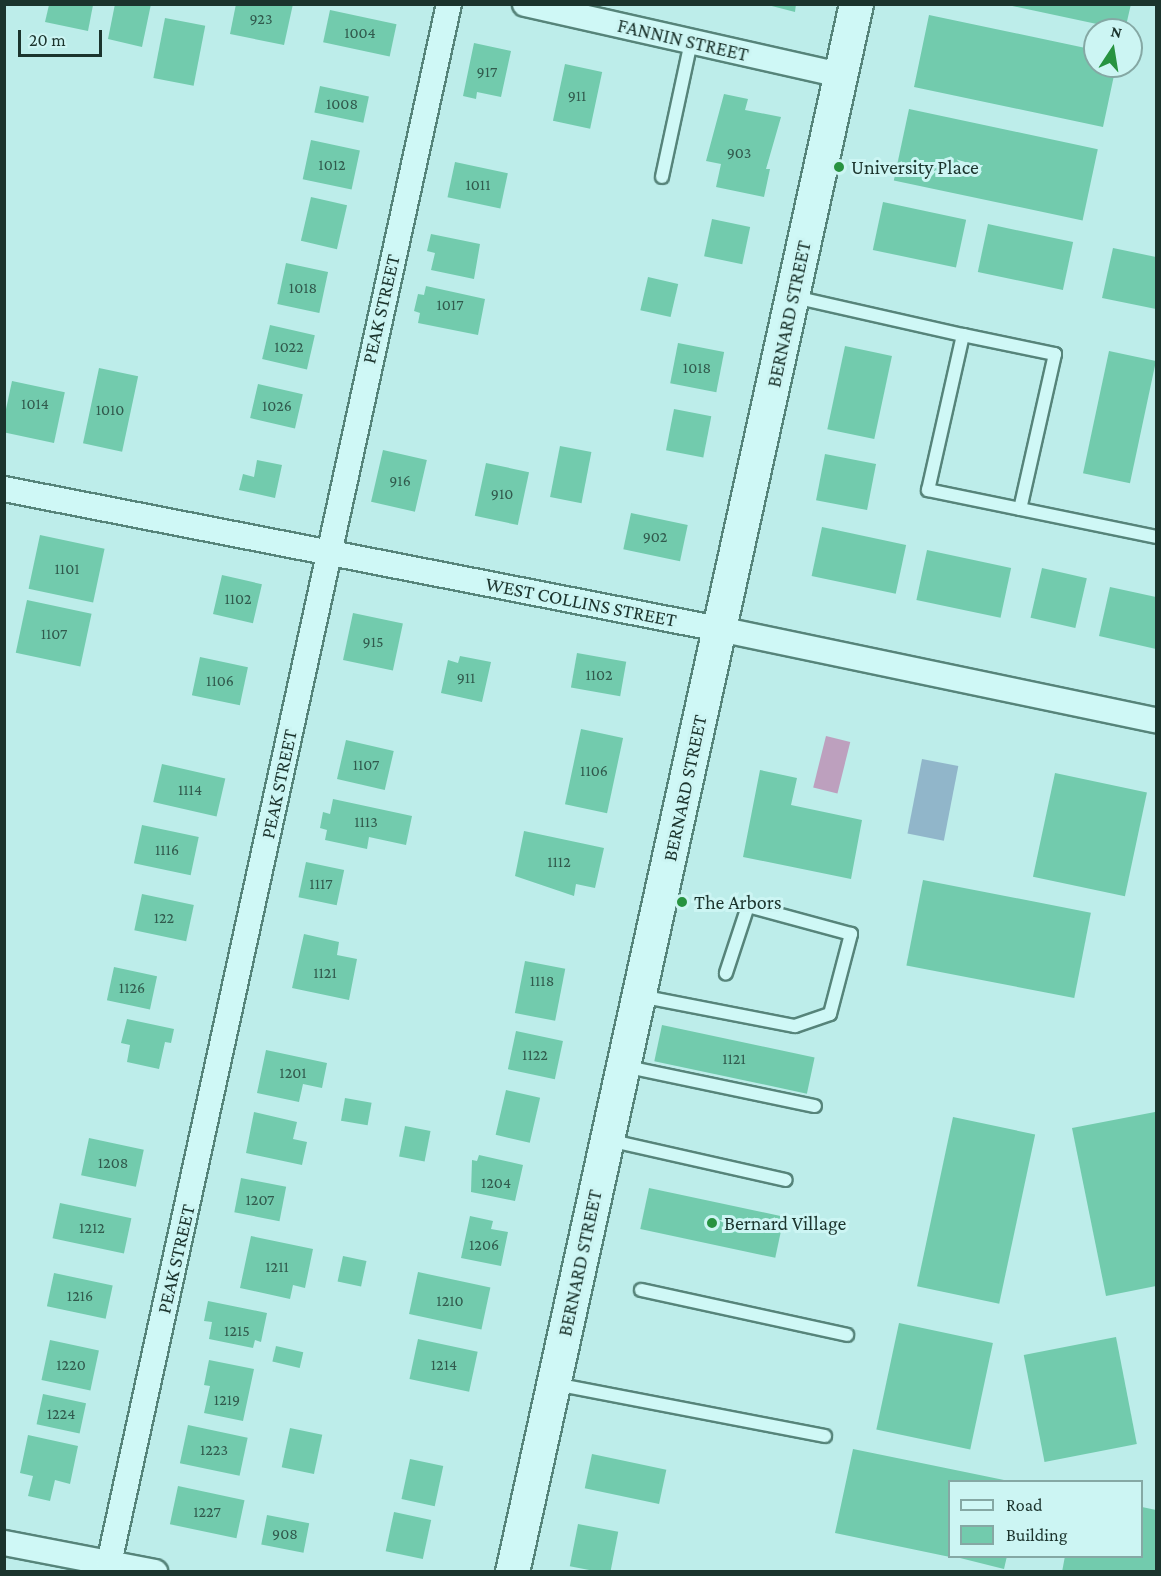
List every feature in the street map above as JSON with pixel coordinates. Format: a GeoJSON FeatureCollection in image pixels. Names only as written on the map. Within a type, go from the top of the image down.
{"type":"FeatureCollection","features":[{"type":"Feature","properties":{"kind":"street","name":"PEAK STREET"},"geometry":{"type":"LineString","coordinates":[[110,1563],[449,4]]}},
{"type":"Feature","properties":{"kind":"street","name":"FANNIN STREET"},"geometry":{"type":"LineString","coordinates":[[525,4],[840,75]]}},
{"type":"Feature","properties":{"kind":"street","name":"BERNARD STREET"},"geometry":{"type":"LineString","coordinates":[[512,1572],[622,1066],[794,297],[856,4]]}},
{"type":"Feature","properties":{"kind":"street","name":"WEST COLLINS STREET"},"geometry":{"type":"LineString","coordinates":[[4,489],[719,629],[1156,720]]}},
{"type":"Feature","properties":{"kind":"street"},"geometry":{"type":"LineString","coordinates":[[4,1543],[155,1572]]}},
{"type":"Feature","properties":{"kind":"lane"},"geometry":{"type":"LineString","coordinates":[[662,177],[691,42]]}},
{"type":"Feature","properties":{"kind":"lane"},"geometry":{"type":"LineString","coordinates":[[794,297],[1055,354],[1020,509]]}},
{"type":"Feature","properties":{"kind":"lane"},"geometry":{"type":"LineString","coordinates":[[963,334],[928,490],[1156,537]]}},
{"type":"Feature","properties":{"kind":"lane"},"geometry":{"type":"LineString","coordinates":[[638,995],[795,1026],[830,1014],[851,934],[748,906],[726,973]]}},
{"type":"Feature","properties":{"kind":"lane"},"geometry":{"type":"LineString","coordinates":[[622,1066],[815,1106]]}},
{"type":"Feature","properties":{"kind":"lane"},"geometry":{"type":"LineString","coordinates":[[606,1139],[786,1180]]}},
{"type":"Feature","properties":{"kind":"lane"},"geometry":{"type":"LineString","coordinates":[[641,1290],[847,1335]]}},
{"type":"Feature","properties":{"kind":"lane"},"geometry":{"type":"LineString","coordinates":[[554,1383],[825,1436]]}},
{"type":"Feature","properties":{"kind":"shaded area"},"geometry":{"type":"Polygon","coordinates":[[[826,736],[850,742],[837,793],[813,787],[826,736]]]}},
{"type":"Feature","properties":{"kind":"shaded area"},"geometry":{"type":"Polygon","coordinates":[[[922,759],[958,766],[944,841],[907,834],[922,759]]]}},
{"type":"Feature","properties":{"kind":"building"},"geometry":{"type":"Polygon","coordinates":[[[115,4],[151,4],[142,47],[108,39],[115,4]]]}},
{"type":"Feature","properties":{"kind":"building"},"geometry":{"type":"Polygon","coordinates":[[[236,4],[293,4],[284,45],[230,34],[236,4]]]}},
{"type":"Feature","properties":{"kind":"building"},"geometry":{"type":"Polygon","coordinates":[[[764,4],[796,4],[795,12],[764,4]]]}},
{"type":"Feature","properties":{"kind":"building"},"geometry":{"type":"Polygon","coordinates":[[[1003,4],[1131,4],[1128,18],[1083,18],[1083,21],[1003,4]]]}},
{"type":"Feature","properties":{"kind":"building"},"geometry":{"type":"Polygon","coordinates":[[[49,5],[93,5],[88,31],[45,22],[49,5]]]}},
{"type":"Feature","properties":{"kind":"building"},"geometry":{"type":"Polygon","coordinates":[[[330,10],[397,24],[390,56],[323,42],[330,10]]]}},
{"type":"Feature","properties":{"kind":"building"},"geometry":{"type":"Polygon","coordinates":[[[929,15],[1083,47],[1083,78],[1113,78],[1103,127],[914,87],[929,15]]]}},
{"type":"Feature","properties":{"kind":"building"},"geometry":{"type":"Polygon","coordinates":[[[165,18],[205,26],[194,86],[153,78],[165,18]]]}},
{"type":"Feature","properties":{"kind":"building"},"geometry":{"type":"Polygon","coordinates":[[[474,43],[511,51],[501,97],[477,92],[476,99],[463,96],[474,43]]]}},
{"type":"Feature","properties":{"kind":"building"},"geometry":{"type":"Polygon","coordinates":[[[565,64],[602,72],[590,129],[553,121],[565,64]]]}},
{"type":"Feature","properties":{"kind":"building"},"geometry":{"type":"Polygon","coordinates":[[[320,86],[369,96],[363,123],[314,112],[320,86]]]}},
{"type":"Feature","properties":{"kind":"building"},"geometry":{"type":"Polygon","coordinates":[[[724,94],[748,99],[745,110],[781,117],[766,169],[770,169],[764,197],[716,187],[721,164],[706,161],[724,94]]]}},
{"type":"Feature","properties":{"kind":"building"},"geometry":{"type":"Polygon","coordinates":[[[909,109],[1098,149],[1083,221],[894,180],[909,109]]]}},
{"type":"Feature","properties":{"kind":"building"},"geometry":{"type":"Polygon","coordinates":[[[311,140],[360,150],[352,190],[303,179],[311,140]]]}},
{"type":"Feature","properties":{"kind":"building"},"geometry":{"type":"Polygon","coordinates":[[[455,162],[508,173],[500,208],[448,197],[455,162]]]}},
{"type":"Feature","properties":{"kind":"building"},"geometry":{"type":"Polygon","coordinates":[[[311,197],[347,205],[337,249],[301,241],[311,197]]]}},
{"type":"Feature","properties":{"kind":"building"},"geometry":{"type":"Polygon","coordinates":[[[883,202],[966,220],[956,268],[873,250],[883,202]]]}},
{"type":"Feature","properties":{"kind":"building"},"geometry":{"type":"Polygon","coordinates":[[[712,219],[750,227],[742,264],[704,256],[712,219]]]}},
{"type":"Feature","properties":{"kind":"building"},"geometry":{"type":"Polygon","coordinates":[[[988,224],[1073,242],[1063,290],[978,272],[988,224]]]}},
{"type":"Feature","properties":{"kind":"building"},"geometry":{"type":"Polygon","coordinates":[[[431,234],[480,244],[474,279],[431,270],[435,253],[427,251],[431,234]]]}},
{"type":"Feature","properties":{"kind":"building"},"geometry":{"type":"Polygon","coordinates":[[[1113,248],[1156,257],[1156,309],[1102,298],[1113,248]]]}},
{"type":"Feature","properties":{"kind":"building"},"geometry":{"type":"Polygon","coordinates":[[[286,263],[328,272],[319,313],[277,304],[286,263]]]}},
{"type":"Feature","properties":{"kind":"building"},"geometry":{"type":"Polygon","coordinates":[[[648,277],[678,284],[671,317],[640,310],[648,277]]]}},
{"type":"Feature","properties":{"kind":"building"},"geometry":{"type":"Polygon","coordinates":[[[426,286],[485,299],[478,335],[418,323],[420,313],[414,311],[418,294],[424,295],[426,286]]]}},
{"type":"Feature","properties":{"kind":"building"},"geometry":{"type":"Polygon","coordinates":[[[270,325],[315,335],[307,369],[262,359],[270,325]]]}},
{"type":"Feature","properties":{"kind":"building"},"geometry":{"type":"Polygon","coordinates":[[[678,343],[724,352],[716,392],[670,383],[678,343]]]}},
{"type":"Feature","properties":{"kind":"building"},"geometry":{"type":"Polygon","coordinates":[[[845,346],[892,356],[874,439],[827,429],[845,346]]]}},
{"type":"Feature","properties":{"kind":"building"},"geometry":{"type":"Polygon","coordinates":[[[1109,351],[1156,361],[1130,483],[1083,473],[1109,351]]]}},
{"type":"Feature","properties":{"kind":"building"},"geometry":{"type":"Polygon","coordinates":[[[99,368],[138,376],[122,452],[83,443],[99,368]]]}},
{"type":"Feature","properties":{"kind":"building"},"geometry":{"type":"Polygon","coordinates":[[[12,381],[65,392],[54,443],[4,432],[4,419],[12,381]]]}},
{"type":"Feature","properties":{"kind":"building"},"geometry":{"type":"Polygon","coordinates":[[[258,384],[303,394],[295,428],[250,418],[258,384]]]}},
{"type":"Feature","properties":{"kind":"building"},"geometry":{"type":"Polygon","coordinates":[[[674,409],[711,416],[703,457],[666,450],[674,409]]]}},
{"type":"Feature","properties":{"kind":"building"},"geometry":{"type":"Polygon","coordinates":[[[560,446],[591,452],[581,503],[550,497],[560,446]]]}},
{"type":"Feature","properties":{"kind":"building"},"geometry":{"type":"Polygon","coordinates":[[[383,450],[427,460],[415,512],[371,502],[383,450]]]}},
{"type":"Feature","properties":{"kind":"building"},"geometry":{"type":"Polygon","coordinates":[[[825,454],[876,464],[867,510],[816,500],[825,454]]]}},
{"type":"Feature","properties":{"kind":"building"},"geometry":{"type":"Polygon","coordinates":[[[257,460],[282,465],[275,498],[239,490],[243,474],[254,477],[257,460]]]}},
{"type":"Feature","properties":{"kind":"building"},"geometry":{"type":"Polygon","coordinates":[[[486,463],[529,472],[518,525],[475,516],[486,463]]]}},
{"type":"Feature","properties":{"kind":"building"},"geometry":{"type":"Polygon","coordinates":[[[631,513],[688,525],[680,561],[623,549],[631,513]]]}},
{"type":"Feature","properties":{"kind":"building"},"geometry":{"type":"Polygon","coordinates":[[[822,527],[906,545],[896,594],[812,576],[822,527]]]}},
{"type":"Feature","properties":{"kind":"building"},"geometry":{"type":"Polygon","coordinates":[[[40,535],[105,549],[93,603],[29,589],[40,535]]]}},
{"type":"Feature","properties":{"kind":"building"},"geometry":{"type":"Polygon","coordinates":[[[927,550],[1011,568],[1001,618],[916,600],[927,550]]]}},
{"type":"Feature","properties":{"kind":"building"},"geometry":{"type":"Polygon","coordinates":[[[1042,568],[1087,578],[1075,628],[1031,618],[1042,568]]]}},
{"type":"Feature","properties":{"kind":"building"},"geometry":{"type":"Polygon","coordinates":[[[222,575],[262,584],[253,623],[213,614],[222,575]]]}},
{"type":"Feature","properties":{"kind":"building"},"geometry":{"type":"Polygon","coordinates":[[[1110,587],[1156,597],[1156,649],[1099,636],[1110,587]]]}},
{"type":"Feature","properties":{"kind":"building"},"geometry":{"type":"Polygon","coordinates":[[[27,600],[92,614],[80,667],[16,653],[27,600]]]}},
{"type":"Feature","properties":{"kind":"building"},"geometry":{"type":"Polygon","coordinates":[[[353,613],[403,624],[393,671],[343,660],[353,613]]]}},
{"type":"Feature","properties":{"kind":"building"},"geometry":{"type":"Polygon","coordinates":[[[577,653],[626,662],[620,696],[571,687],[577,653]]]}},
{"type":"Feature","properties":{"kind":"building"},"geometry":{"type":"Polygon","coordinates":[[[460,656],[491,662],[482,702],[441,693],[448,660],[458,663],[460,656]]]}},
{"type":"Feature","properties":{"kind":"building"},"geometry":{"type":"Polygon","coordinates":[[[200,657],[248,667],[240,705],[192,695],[200,657]]]}},
{"type":"Feature","properties":{"kind":"building"},"geometry":{"type":"Polygon","coordinates":[[[581,729],[623,738],[607,813],[565,804],[581,729]]]}},
{"type":"Feature","properties":{"kind":"building"},"geometry":{"type":"Polygon","coordinates":[[[346,740],[394,751],[385,790],[337,779],[346,740]]]}},
{"type":"Feature","properties":{"kind":"building"},"geometry":{"type":"Polygon","coordinates":[[[162,764],[225,779],[217,817],[153,802],[162,764]]]}},
{"type":"Feature","properties":{"kind":"building"},"geometry":{"type":"Polygon","coordinates":[[[760,770],[797,778],[791,805],[862,820],[851,879],[743,857],[760,770]]]}},
{"type":"Feature","properties":{"kind":"building"},"geometry":{"type":"Polygon","coordinates":[[[1055,773],[1147,793],[1125,896],[1033,877],[1055,773]]]}},
{"type":"Feature","properties":{"kind":"building"},"geometry":{"type":"Polygon","coordinates":[[[333,799],[412,816],[406,845],[369,837],[367,849],[325,840],[327,830],[320,828],[323,812],[330,814],[333,799]]]}},
{"type":"Feature","properties":{"kind":"building"},"geometry":{"type":"Polygon","coordinates":[[[142,825],[199,837],[191,875],[134,863],[142,825]]]}},
{"type":"Feature","properties":{"kind":"building"},"geometry":{"type":"Polygon","coordinates":[[[524,831],[604,848],[595,888],[576,884],[574,896],[515,876],[524,831]]]}},
{"type":"Feature","properties":{"kind":"building"},"geometry":{"type":"Polygon","coordinates":[[[306,862],[344,870],[337,905],[299,897],[306,862]]]}},
{"type":"Feature","properties":{"kind":"building"},"geometry":{"type":"Polygon","coordinates":[[[923,880],[1091,913],[1074,998],[906,965],[923,880]]]}},
{"type":"Feature","properties":{"kind":"building"},"geometry":{"type":"Polygon","coordinates":[[[142,894],[194,905],[186,941],[134,930],[142,894]]]}},
{"type":"Feature","properties":{"kind":"building"},"geometry":{"type":"Polygon","coordinates":[[[304,934],[339,942],[337,955],[357,959],[349,1000],[292,988],[304,934]]]}},
{"type":"Feature","properties":{"kind":"building"},"geometry":{"type":"Polygon","coordinates":[[[525,961],[565,969],[555,1021],[515,1013],[525,961]]]}},
{"type":"Feature","properties":{"kind":"building"},"geometry":{"type":"Polygon","coordinates":[[[114,967],[157,976],[150,1009],[107,1000],[114,967]]]}},
{"type":"Feature","properties":{"kind":"building"},"geometry":{"type":"Polygon","coordinates":[[[127,1019],[174,1029],[171,1043],[165,1042],[159,1069],[127,1062],[130,1045],[121,1043],[127,1019]]]}},
{"type":"Feature","properties":{"kind":"building"},"geometry":{"type":"Polygon","coordinates":[[[662,1025],[815,1057],[807,1094],[654,1061],[662,1025]]]}},
{"type":"Feature","properties":{"kind":"building"},"geometry":{"type":"Polygon","coordinates":[[[516,1031],[563,1041],[555,1079],[508,1069],[516,1031]]]}},
{"type":"Feature","properties":{"kind":"building"},"geometry":{"type":"Polygon","coordinates":[[[266,1050],[327,1063],[322,1088],[303,1084],[299,1102],[257,1093],[266,1050]]]}},
{"type":"Feature","properties":{"kind":"building"},"geometry":{"type":"Polygon","coordinates":[[[506,1090],[540,1098],[530,1143],[496,1135],[506,1090]]]}},
{"type":"Feature","properties":{"kind":"building"},"geometry":{"type":"Polygon","coordinates":[[[345,1098],[372,1103],[368,1125],[341,1121],[345,1098]]]}},
{"type":"Feature","properties":{"kind":"building"},"geometry":{"type":"Polygon","coordinates":[[[254,1112],[297,1122],[293,1139],[307,1142],[302,1165],[246,1153],[254,1112]]]}},
{"type":"Feature","properties":{"kind":"building"},"geometry":{"type":"Polygon","coordinates":[[[1155,1112],[1156,1286],[1106,1296],[1072,1128],[1155,1112]]]}},
{"type":"Feature","properties":{"kind":"building"},"geometry":{"type":"Polygon","coordinates":[[[953,1117],[1035,1134],[999,1304],[917,1286],[953,1117]]]}},
{"type":"Feature","properties":{"kind":"building"},"geometry":{"type":"Polygon","coordinates":[[[405,1126],[431,1131],[425,1161],[399,1156],[405,1126]]]}},
{"type":"Feature","properties":{"kind":"building"},"geometry":{"type":"Polygon","coordinates":[[[89,1138],[144,1150],[136,1187],[81,1175],[89,1138]]]}},
{"type":"Feature","properties":{"kind":"building"},"geometry":{"type":"Polygon","coordinates":[[[479,1155],[523,1165],[515,1201],[471,1192],[472,1160],[477,1161],[479,1155]]]}},
{"type":"Feature","properties":{"kind":"building"},"geometry":{"type":"Polygon","coordinates":[[[241,1178],[286,1187],[279,1221],[234,1212],[241,1178]]]}},
{"type":"Feature","properties":{"kind":"building","name":"Bernard Village"},"geometry":{"type":"Polygon","coordinates":[[[649,1188],[784,1217],[775,1258],[640,1229],[649,1188]]]}},
{"type":"Feature","properties":{"kind":"building"},"geometry":{"type":"Polygon","coordinates":[[[60,1203],[131,1218],[124,1253],[53,1238],[60,1203]]]}},
{"type":"Feature","properties":{"kind":"building"},"geometry":{"type":"Polygon","coordinates":[[[470,1216],[493,1221],[491,1229],[508,1232],[501,1266],[461,1258],[470,1216]]]}},
{"type":"Feature","properties":{"kind":"building"},"geometry":{"type":"Polygon","coordinates":[[[251,1236],[313,1249],[305,1288],[293,1285],[290,1299],[240,1288],[251,1236]]]}},
{"type":"Feature","properties":{"kind":"building"},"geometry":{"type":"Polygon","coordinates":[[[343,1256],[366,1261],[361,1286],[338,1281],[343,1256]]]}},
{"type":"Feature","properties":{"kind":"building"},"geometry":{"type":"Polygon","coordinates":[[[418,1272],[490,1287],[481,1329],[409,1314],[418,1272]]]}},
{"type":"Feature","properties":{"kind":"building"},"geometry":{"type":"Polygon","coordinates":[[[54,1273],[113,1285],[106,1319],[47,1306],[54,1273]]]}},
{"type":"Feature","properties":{"kind":"building"},"geometry":{"type":"Polygon","coordinates":[[[208,1301],[267,1313],[261,1342],[255,1340],[253,1348],[209,1339],[212,1322],[204,1321],[208,1301]]]}},
{"type":"Feature","properties":{"kind":"building"},"geometry":{"type":"Polygon","coordinates":[[[899,1323],[993,1343],[970,1450],[876,1430],[899,1323]]]}},
{"type":"Feature","properties":{"kind":"building"},"geometry":{"type":"Polygon","coordinates":[[[1116,1337],[1137,1444],[1045,1462],[1024,1355],[1116,1337]]]}},
{"type":"Feature","properties":{"kind":"building"},"geometry":{"type":"Polygon","coordinates":[[[418,1339],[478,1352],[469,1392],[409,1379],[418,1339]]]}},
{"type":"Feature","properties":{"kind":"building"},"geometry":{"type":"Polygon","coordinates":[[[50,1340],[99,1350],[90,1390],[41,1380],[50,1340]]]}},
{"type":"Feature","properties":{"kind":"building"},"geometry":{"type":"Polygon","coordinates":[[[276,1346],[303,1352],[300,1368],[272,1362],[276,1346]]]}},
{"type":"Feature","properties":{"kind":"building"},"geometry":{"type":"Polygon","coordinates":[[[209,1360],[254,1369],[243,1421],[204,1413],[210,1386],[204,1385],[209,1360]]]}},
{"type":"Feature","properties":{"kind":"building"},"geometry":{"type":"Polygon","coordinates":[[[43,1394],[86,1403],[80,1433],[37,1424],[43,1394]]]}},
{"type":"Feature","properties":{"kind":"building"},"geometry":{"type":"Polygon","coordinates":[[[188,1425],[248,1438],[240,1476],[180,1463],[188,1425]]]}},
{"type":"Feature","properties":{"kind":"building"},"geometry":{"type":"Polygon","coordinates":[[[290,1428],[322,1435],[314,1474],[282,1467],[290,1428]]]}},
{"type":"Feature","properties":{"kind":"building"},"geometry":{"type":"Polygon","coordinates":[[[28,1435],[78,1446],[70,1484],[55,1480],[50,1501],[28,1496],[33,1476],[20,1473],[28,1435]]]}},
{"type":"Feature","properties":{"kind":"building"},"geometry":{"type":"Polygon","coordinates":[[[853,1449],[1004,1480],[948,1480],[948,1557],[835,1533],[853,1449]]]}},
{"type":"Feature","properties":{"kind":"building"},"geometry":{"type":"Polygon","coordinates":[[[592,1454],[666,1470],[659,1504],[585,1488],[592,1454]]]}},
{"type":"Feature","properties":{"kind":"building"},"geometry":{"type":"Polygon","coordinates":[[[410,1459],[443,1466],[435,1506],[401,1499],[410,1459]]]}},
{"type":"Feature","properties":{"kind":"building"},"geometry":{"type":"Polygon","coordinates":[[[178,1486],[245,1500],[236,1538],[170,1524],[178,1486]]]}},
{"type":"Feature","properties":{"kind":"building"},"geometry":{"type":"Polygon","coordinates":[[[1143,1507],[1156,1510],[1156,1572],[1062,1572],[1065,1558],[1143,1558],[1143,1507]]]}},
{"type":"Feature","properties":{"kind":"building"},"geometry":{"type":"Polygon","coordinates":[[[394,1512],[431,1520],[423,1559],[386,1551],[394,1512]]]}},
{"type":"Feature","properties":{"kind":"building"},"geometry":{"type":"Polygon","coordinates":[[[267,1515],[309,1523],[303,1553],[261,1544],[267,1515]]]}},
{"type":"Feature","properties":{"kind":"building"},"geometry":{"type":"Polygon","coordinates":[[[578,1524],[618,1532],[610,1572],[570,1566],[578,1524]]]}},
{"type":"Feature","properties":{"kind":"building"},"geometry":{"type":"Polygon","coordinates":[[[960,1558],[1007,1558],[1004,1569],[960,1558]]]}},
{"type":"Feature","properties":{"kind":"place","name":"University Place"},"geometry":{"type":"Point","coordinates":[839,167]}},
{"type":"Feature","properties":{"kind":"place","name":"The Arbors"},"geometry":{"type":"Point","coordinates":[682,902]}},
{"type":"Feature","properties":{"kind":"place","name":"Bernard Village"},"geometry":{"type":"Point","coordinates":[712,1223]}}]}
